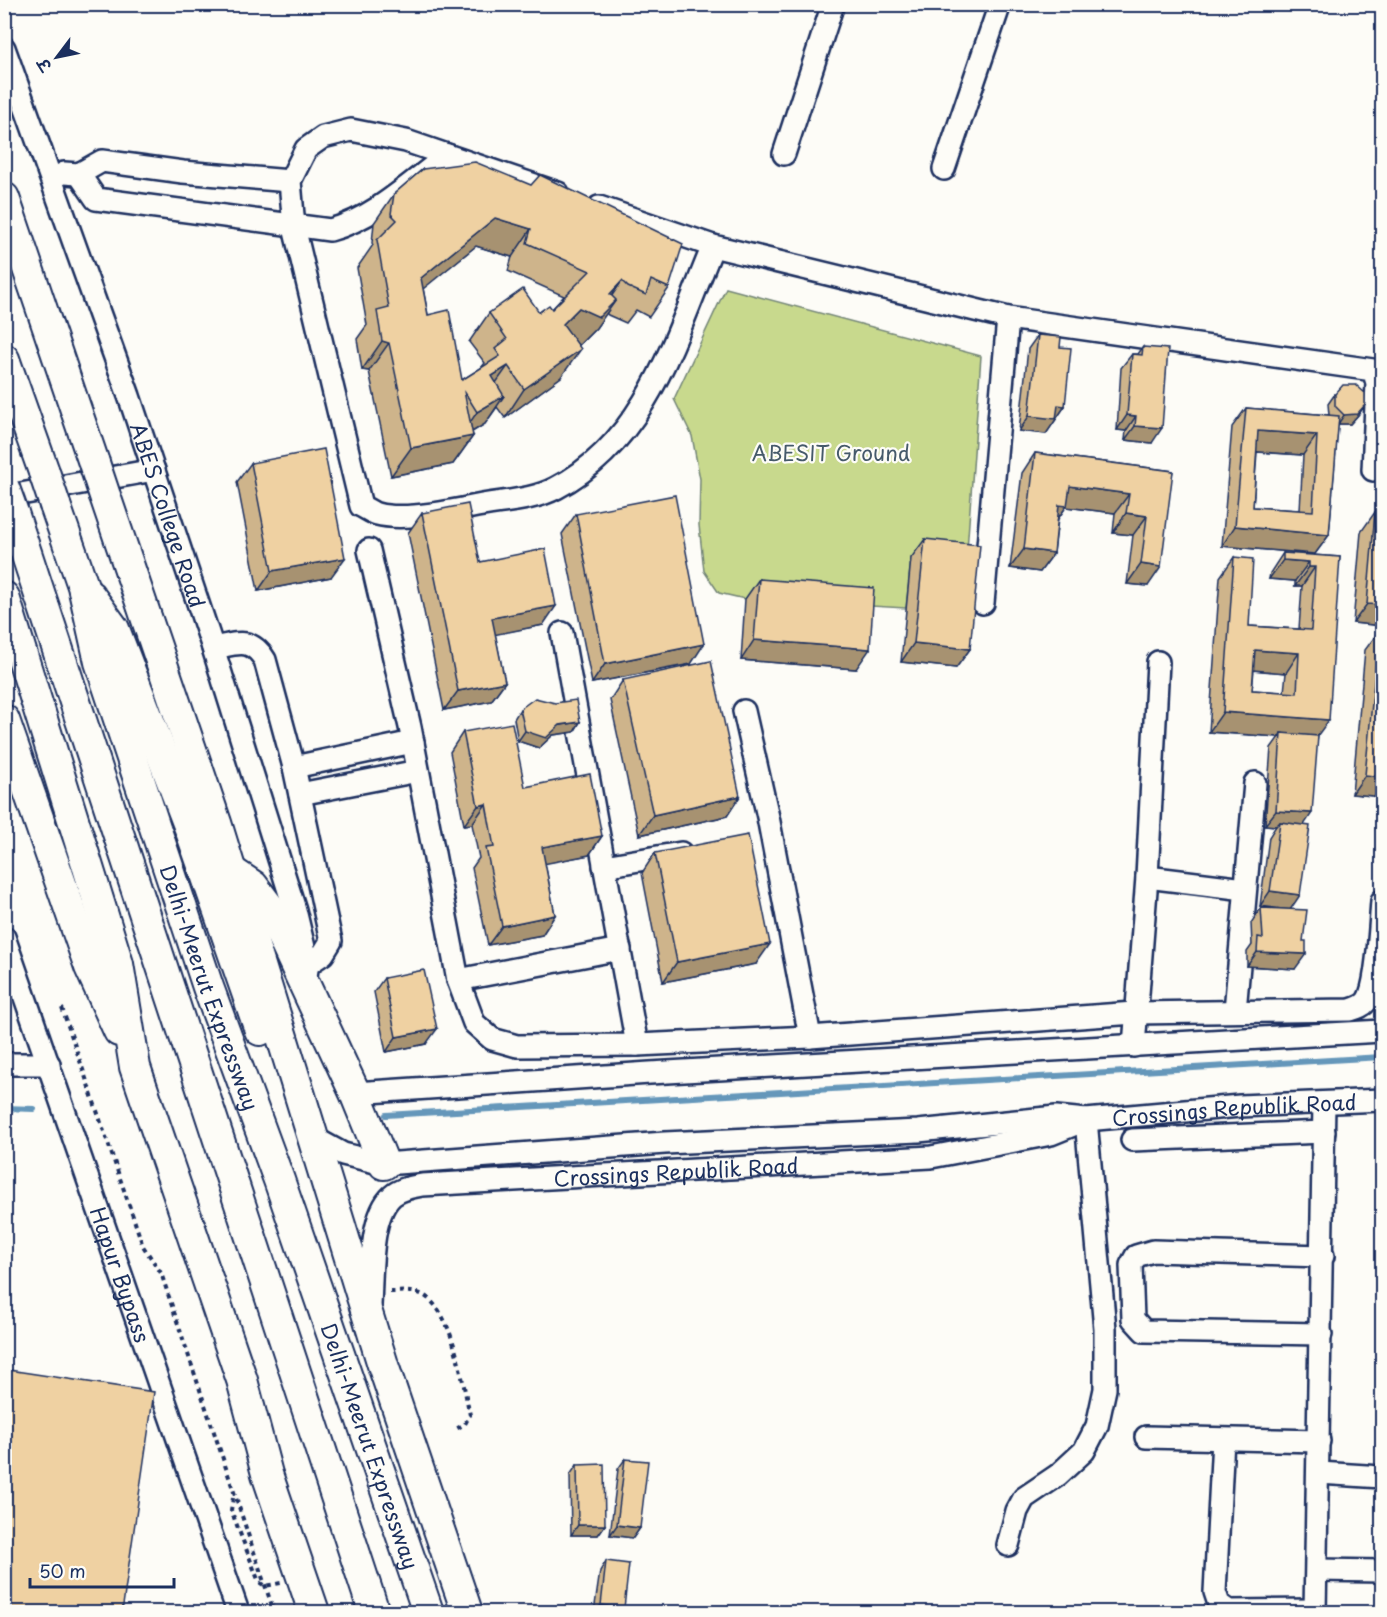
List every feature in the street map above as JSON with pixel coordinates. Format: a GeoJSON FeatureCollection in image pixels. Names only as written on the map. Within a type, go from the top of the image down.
{"type":"FeatureCollection","features":[{"type":"Feature","properties":{"kind":"highway"},"geometry":{"type":"LineString","coordinates":[[4,198],[232,872],[312,1137],[370,1307],[468,1612]]}},
{"type":"Feature","properties":{"kind":"highway","name":"Delhi-Meerut Expressway"},"geometry":{"type":"LineString","coordinates":[[4,359],[83,586],[100,662],[185,920],[326,1314],[428,1612]]}},
{"type":"Feature","properties":{"kind":"highway","name":"Delhi-Meerut Expressway"},"geometry":{"type":"LineString","coordinates":[[7,499],[374,1612]]}},
{"type":"Feature","properties":{"kind":"highway"},"geometry":{"type":"LineString","coordinates":[[4,582],[18,593],[27,608],[111,864],[118,876],[133,882]]}},
{"type":"Feature","properties":{"kind":"highway"},"geometry":{"type":"LineString","coordinates":[[83,586],[114,629],[191,831],[284,1097],[312,1137]]}},
{"type":"Feature","properties":{"kind":"highway"},"geometry":{"type":"LineString","coordinates":[[4,597],[118,964],[135,1067]]}},
{"type":"Feature","properties":{"kind":"highway"},"geometry":{"type":"LineString","coordinates":[[4,720],[90,967],[135,1067],[242,1380],[267,1474],[314,1612]]}},
{"type":"Feature","properties":{"kind":"highway"},"geometry":{"type":"LineString","coordinates":[[232,872],[253,886],[268,906],[306,976],[384,1164]]}},
{"type":"Feature","properties":{"kind":"street"},"geometry":{"type":"LineString","coordinates":[[784,154],[833,4]]}},
{"type":"Feature","properties":{"kind":"street"},"geometry":{"type":"LineString","coordinates":[[944,169],[1000,4]]}},
{"type":"Feature","properties":{"kind":"street","name":"ABES College Road"},"geometry":{"type":"LineString","coordinates":[[4,48],[154,470],[213,648],[295,910],[306,976]]}},
{"type":"Feature","properties":{"kind":"street"},"geometry":{"type":"LineString","coordinates":[[713,246],[654,387],[638,414],[599,459],[556,488],[533,496],[450,511],[396,516],[377,514],[362,506],[294,228],[290,181],[306,149],[323,137],[351,130],[406,141],[713,246],[1008,318],[1373,370],[1377,383],[1373,470]]}},
{"type":"Feature","properties":{"kind":"street"},"geometry":{"type":"LineString","coordinates":[[79,174],[96,199],[294,228],[330,230],[349,225],[375,210],[448,155]]}},
{"type":"Feature","properties":{"kind":"street"},"geometry":{"type":"LineString","coordinates":[[48,172],[79,174],[102,161],[183,172],[290,181]]}},
{"type":"Feature","properties":{"kind":"street"},"geometry":{"type":"LineString","coordinates":[[984,603],[1008,318]]}},
{"type":"Feature","properties":{"kind":"street"},"geometry":{"type":"LineString","coordinates":[[7,499],[154,470]]}},
{"type":"Feature","properties":{"kind":"street"},"geometry":{"type":"LineString","coordinates":[[369,550],[413,742],[458,980],[474,1023],[492,1039],[517,1046],[637,1045],[810,1037],[1134,1013],[1350,1010],[1360,1007],[1368,999],[1373,982],[1383,901]]}},
{"type":"Feature","properties":{"kind":"street"},"geometry":{"type":"LineString","coordinates":[[562,633],[637,1045]]}},
{"type":"Feature","properties":{"kind":"street"},"geometry":{"type":"LineString","coordinates":[[213,648],[245,643],[257,647],[265,660],[294,767],[331,941],[306,976]]}},
{"type":"Feature","properties":{"kind":"street"},"geometry":{"type":"LineString","coordinates":[[1134,1046],[1134,1013],[1147,877],[1158,662]]}},
{"type":"Feature","properties":{"kind":"street"},"geometry":{"type":"LineString","coordinates":[[744,711],[768,817],[810,1037]]}},
{"type":"Feature","properties":{"kind":"street"},"geometry":{"type":"LineString","coordinates":[[294,767],[413,742]]}},
{"type":"Feature","properties":{"kind":"street"},"geometry":{"type":"LineString","coordinates":[[300,794],[418,771]]}},
{"type":"Feature","properties":{"kind":"street"},"geometry":{"type":"LineString","coordinates":[[1235,1011],[1256,783]]}},
{"type":"Feature","properties":{"kind":"street"},"geometry":{"type":"LineString","coordinates":[[604,866],[696,850]]}},
{"type":"Feature","properties":{"kind":"street"},"geometry":{"type":"LineString","coordinates":[[1147,877],[1245,889]]}},
{"type":"Feature","properties":{"kind":"street","name":"Hapur Bypass"},"geometry":{"type":"LineString","coordinates":[[4,937],[238,1612]]}},
{"type":"Feature","properties":{"kind":"street"},"geometry":{"type":"LineString","coordinates":[[458,980],[620,949]]}},
{"type":"Feature","properties":{"kind":"street"},"geometry":{"type":"LineString","coordinates":[[355,1093],[638,1074],[1383,1031]]}},
{"type":"Feature","properties":{"kind":"street"},"geometry":{"type":"LineString","coordinates":[[4,1065],[49,1064]]}},
{"type":"Feature","properties":{"kind":"street","name":"Crossings Republik Road"},"geometry":{"type":"LineString","coordinates":[[312,1137],[343,1154],[384,1164],[665,1143],[918,1131],[1056,1117],[1086,1120],[1240,1106],[1383,1100]]}},
{"type":"Feature","properties":{"kind":"street"},"geometry":{"type":"LineString","coordinates":[[1223,1439],[1215,1592],[1219,1604],[1229,1611],[1315,1611],[1324,1103]]}},
{"type":"Feature","properties":{"kind":"street"},"geometry":{"type":"LineString","coordinates":[[1008,1545],[1017,1511],[1024,1498],[1058,1475],[1084,1451],[1097,1426],[1105,1389],[1105,1329],[1086,1120]]}},
{"type":"Feature","properties":{"kind":"street","name":"Crossings Republik Road"},"geometry":{"type":"LineString","coordinates":[[370,1307],[374,1247],[380,1216],[390,1198],[406,1188],[422,1185],[931,1157],[1052,1134],[1086,1120]]}},
{"type":"Feature","properties":{"kind":"street"},"geometry":{"type":"LineString","coordinates":[[1132,1140],[1324,1132]]}},
{"type":"Feature","properties":{"kind":"street"},"geometry":{"type":"LineString","coordinates":[[1321,1334],[1144,1331],[1133,1319],[1131,1265],[1136,1256],[1153,1251],[1323,1256]]}},
{"type":"Feature","properties":{"kind":"street"},"geometry":{"type":"LineString","coordinates":[[1146,1437],[1319,1441]]}},
{"type":"Feature","properties":{"kind":"street"},"geometry":{"type":"LineString","coordinates":[[1319,1473],[1383,1477]]}},
{"type":"Feature","properties":{"kind":"street"},"geometry":{"type":"LineString","coordinates":[[1317,1570],[1383,1571]]}},
{"type":"Feature","properties":{"kind":"path"},"geometry":{"type":"LineString","coordinates":[[62,1008],[143,1246],[161,1273],[274,1612]]}},
{"type":"Feature","properties":{"kind":"path"},"geometry":{"type":"LineString","coordinates":[[370,1307],[410,1292],[423,1295],[442,1314],[470,1415],[465,1424],[456,1429]]}},
{"type":"Feature","properties":{"kind":"path"},"geometry":{"type":"LineString","coordinates":[[233,1498],[231,1510],[259,1582],[272,1587],[301,1576]]}},
{"type":"Feature","properties":{"kind":"green space","name":"ABESIT Ground"},"geometry":{"type":"Polygon","coordinates":[[[726,288],[981,356],[966,564],[911,558],[906,608],[745,599],[719,593],[704,571],[699,525],[700,479],[692,436],[674,399],[726,288]]]}},
{"type":"Feature","properties":{"kind":"building"},"geometry":{"type":"Polygon","coordinates":[[[475,162],[531,185],[540,175],[683,244],[669,288],[651,280],[646,295],[628,287],[622,281],[610,294],[616,300],[599,317],[579,308],[563,324],[581,349],[524,389],[508,366],[492,376],[504,396],[477,412],[464,391],[473,436],[411,448],[389,343],[382,341],[377,311],[389,308],[377,240],[397,220],[391,214],[394,194],[423,169],[475,162]],[[495,218],[421,278],[428,315],[449,310],[462,380],[500,356],[495,349],[507,339],[489,313],[523,289],[539,312],[549,305],[552,309],[590,271],[527,243],[531,229],[495,218]]]}},
{"type":"Feature","properties":{"kind":"building"},"geometry":{"type":"Polygon","coordinates":[[[1038,335],[1061,337],[1060,347],[1071,348],[1065,406],[1058,405],[1056,419],[1029,416],[1038,335]]]}},
{"type":"Feature","properties":{"kind":"building"},"geometry":{"type":"Polygon","coordinates":[[[1143,347],[1168,349],[1162,428],[1135,426],[1136,416],[1127,415],[1132,354],[1142,355],[1143,347]]]}},
{"type":"Feature","properties":{"kind":"building"},"geometry":{"type":"Polygon","coordinates":[[[1343,385],[1356,385],[1365,393],[1365,405],[1357,414],[1344,415],[1335,406],[1335,394],[1343,385]]]}},
{"type":"Feature","properties":{"kind":"building"},"geometry":{"type":"Polygon","coordinates":[[[1246,408],[1339,416],[1329,535],[1235,526],[1246,408]],[[1258,431],[1253,507],[1313,511],[1317,435],[1258,431]]]}},
{"type":"Feature","properties":{"kind":"building"},"geometry":{"type":"Polygon","coordinates":[[[324,449],[345,558],[272,571],[251,463],[324,449]]]}},
{"type":"Feature","properties":{"kind":"building"},"geometry":{"type":"Polygon","coordinates":[[[1035,453],[1173,471],[1161,567],[1141,564],[1147,516],[1126,513],[1129,494],[1070,486],[1067,506],[1059,505],[1054,553],[1024,549],[1035,453]]]}},
{"type":"Feature","properties":{"kind":"building"},"geometry":{"type":"Polygon","coordinates":[[[675,495],[704,644],[605,664],[576,514],[675,495]]]}},
{"type":"Feature","properties":{"kind":"building"},"geometry":{"type":"Polygon","coordinates":[[[468,504],[480,562],[545,549],[556,606],[492,618],[505,682],[458,691],[422,513],[468,504]]]}},
{"type":"Feature","properties":{"kind":"building"},"geometry":{"type":"Polygon","coordinates":[[[1375,512],[1383,513],[1383,605],[1367,604],[1375,512]]]}},
{"type":"Feature","properties":{"kind":"building"},"geometry":{"type":"Polygon","coordinates":[[[925,539],[980,545],[970,649],[914,643],[925,539]]]}},
{"type":"Feature","properties":{"kind":"building"},"geometry":{"type":"Polygon","coordinates":[[[1283,553],[1340,557],[1329,720],[1223,712],[1234,557],[1253,559],[1249,626],[1311,630],[1315,567],[1309,567],[1309,562],[1283,560],[1283,553]],[[1255,650],[1252,690],[1297,693],[1299,653],[1255,650]]]}},
{"type":"Feature","properties":{"kind":"building"},"geometry":{"type":"Polygon","coordinates":[[[759,579],[874,588],[870,649],[754,640],[759,579]]]}},
{"type":"Feature","properties":{"kind":"building"},"geometry":{"type":"Polygon","coordinates":[[[1379,631],[1383,631],[1383,777],[1365,775],[1379,631]]]}},
{"type":"Feature","properties":{"kind":"building"},"geometry":{"type":"Polygon","coordinates":[[[711,661],[740,796],[653,815],[623,680],[711,661]]]}},
{"type":"Feature","properties":{"kind":"building"},"geometry":{"type":"Polygon","coordinates":[[[535,698],[555,703],[576,700],[580,722],[560,725],[546,738],[525,731],[520,709],[535,698]]]}},
{"type":"Feature","properties":{"kind":"building"},"geometry":{"type":"Polygon","coordinates":[[[512,723],[525,787],[590,774],[602,836],[542,847],[555,915],[502,926],[486,848],[494,847],[486,804],[478,806],[463,732],[512,723]]]}},
{"type":"Feature","properties":{"kind":"building"},"geometry":{"type":"Polygon","coordinates":[[[1281,733],[1318,736],[1312,813],[1276,811],[1281,733]]]}},
{"type":"Feature","properties":{"kind":"building"},"geometry":{"type":"Polygon","coordinates":[[[1280,822],[1310,826],[1300,895],[1270,891],[1280,822]]]}},
{"type":"Feature","properties":{"kind":"building"},"geometry":{"type":"Polygon","coordinates":[[[748,835],[770,944],[677,962],[655,853],[748,835]]]}},
{"type":"Feature","properties":{"kind":"building"},"geometry":{"type":"Polygon","coordinates":[[[1261,908],[1307,910],[1303,941],[1306,941],[1306,954],[1257,952],[1258,937],[1263,938],[1261,908]]]}},
{"type":"Feature","properties":{"kind":"building"},"geometry":{"type":"Polygon","coordinates":[[[424,970],[437,1029],[396,1037],[384,978],[424,970]]]}},
{"type":"Feature","properties":{"kind":"building"},"geometry":{"type":"Polygon","coordinates":[[[9,1370],[154,1392],[122,1612],[4,1612],[4,1402],[9,1370]]]}},
{"type":"Feature","properties":{"kind":"building"},"geometry":{"type":"Polygon","coordinates":[[[625,1459],[648,1461],[640,1528],[617,1525],[625,1459]]]}},
{"type":"Feature","properties":{"kind":"building"},"geometry":{"type":"Polygon","coordinates":[[[604,1464],[605,1525],[578,1525],[577,1465],[604,1464]]]}},
{"type":"Feature","properties":{"kind":"building"},"geometry":{"type":"Polygon","coordinates":[[[606,1561],[629,1564],[624,1608],[601,1605],[606,1561]]]}},
{"type":"Feature","properties":{"kind":"waterway"},"geometry":{"type":"LineString","coordinates":[[386,1115],[1382,1057]]}},
{"type":"Feature","properties":{"kind":"waterway"},"geometry":{"type":"LineString","coordinates":[[4,1108],[34,1109]]}}]}
